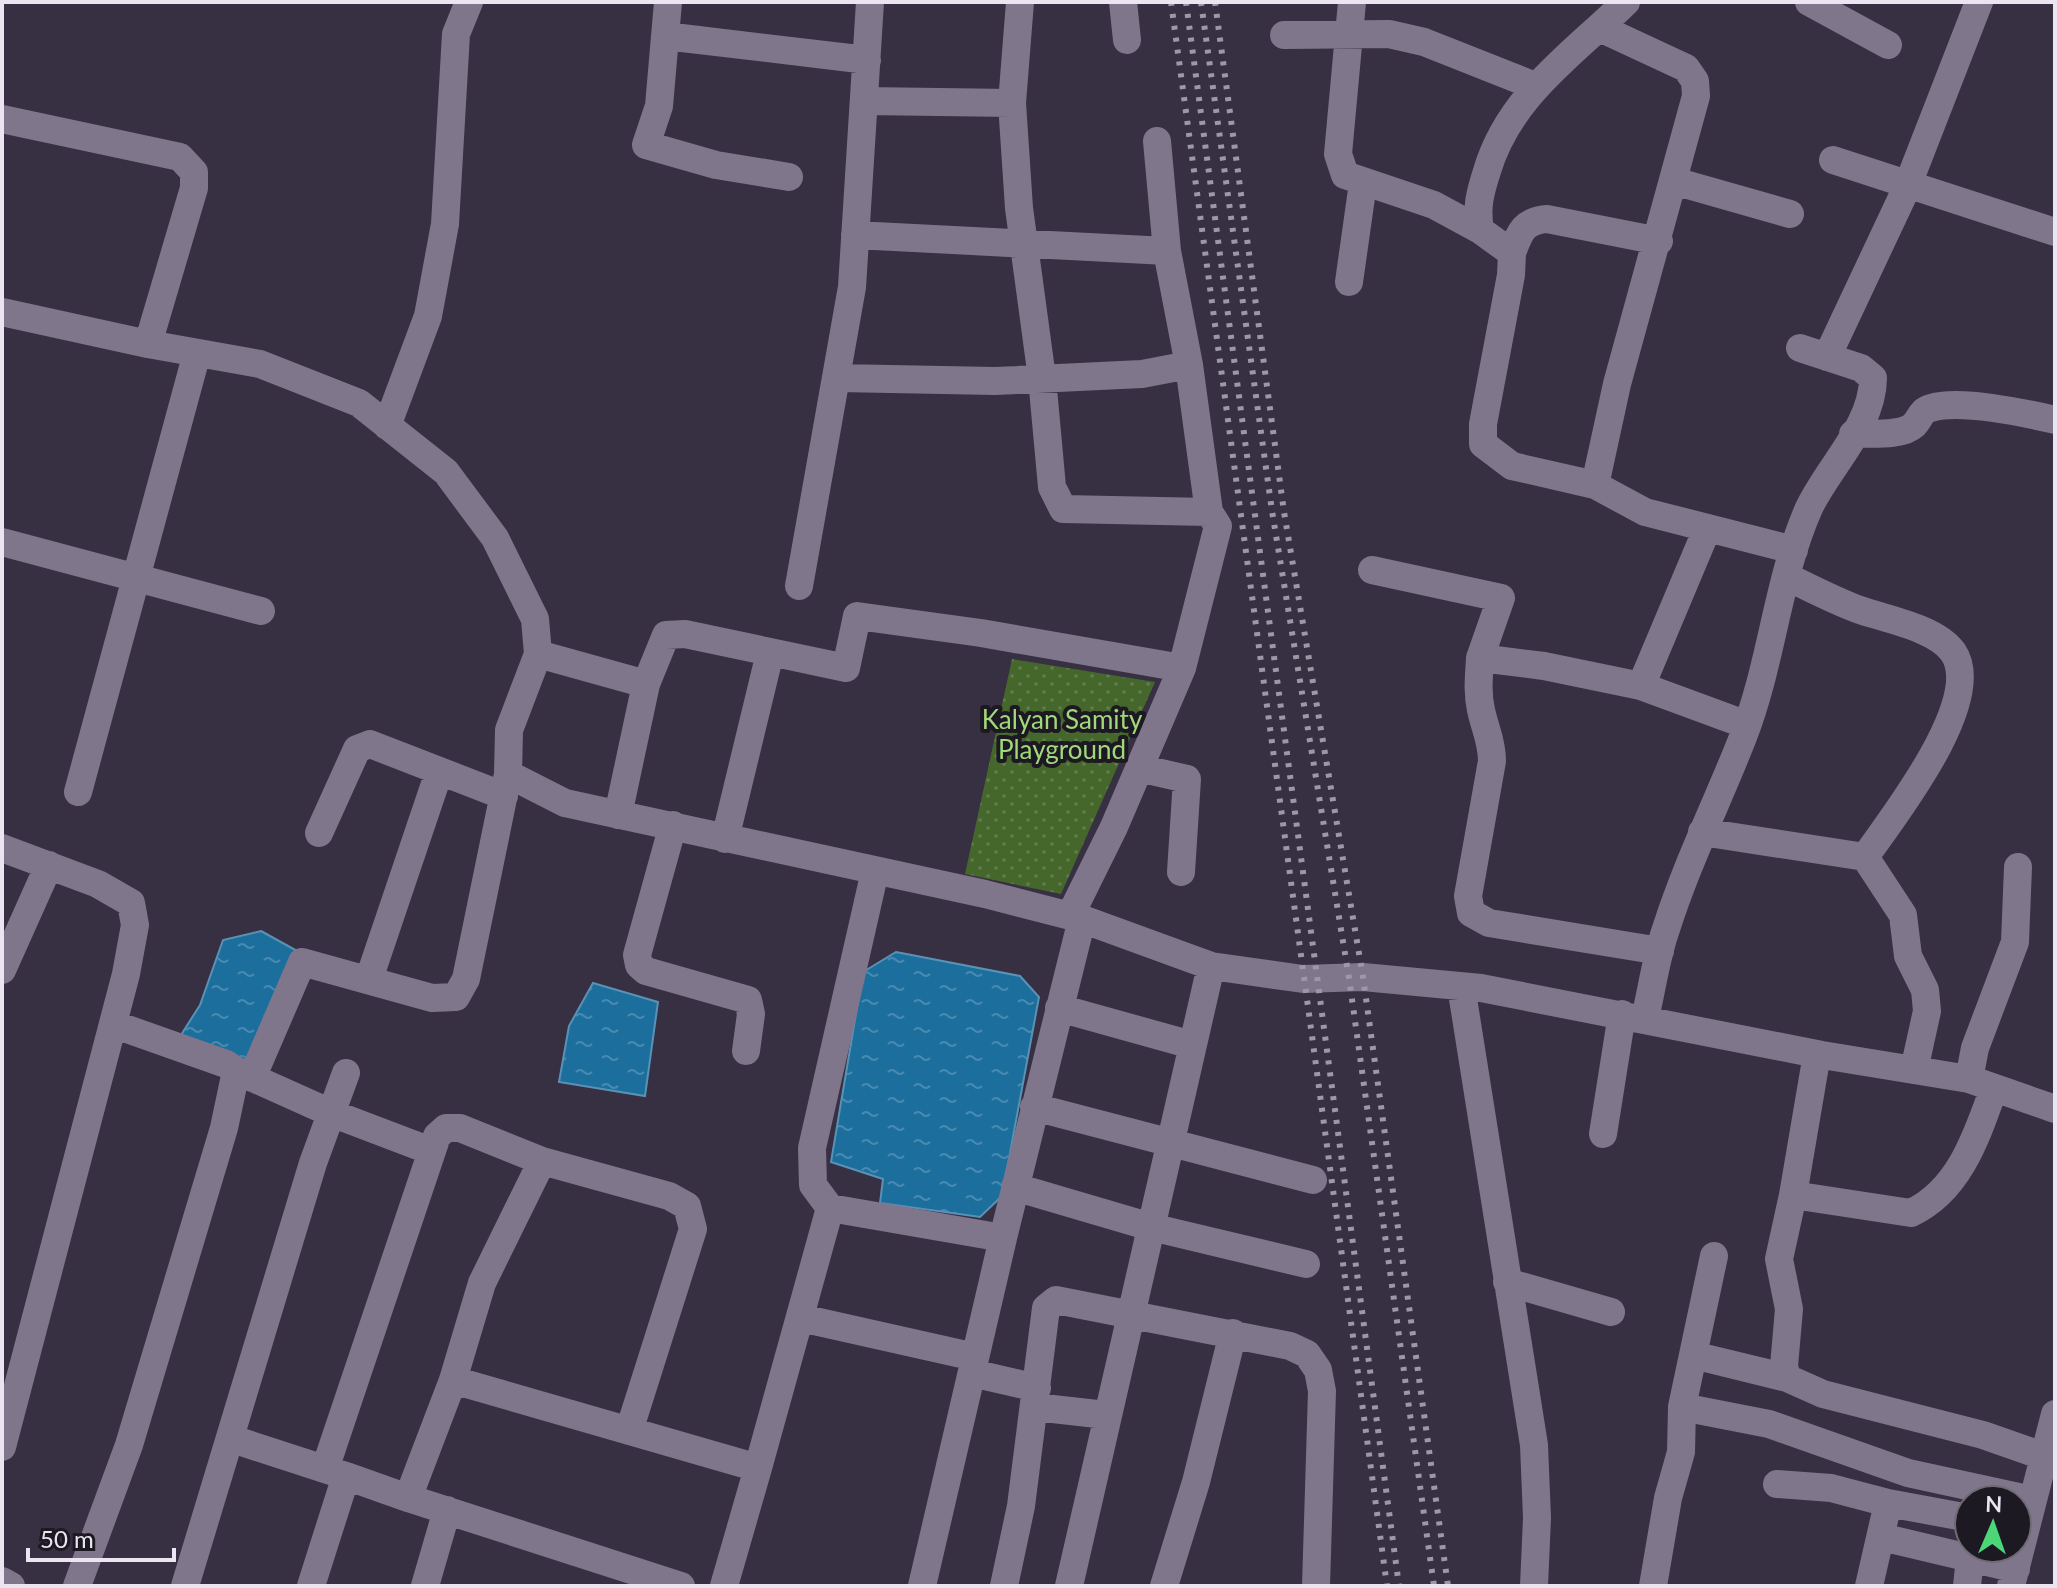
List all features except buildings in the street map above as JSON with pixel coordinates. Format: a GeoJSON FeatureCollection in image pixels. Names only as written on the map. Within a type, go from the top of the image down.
{"type":"FeatureCollection","features":[{"type":"Feature","properties":{"kind":"street"},"geometry":{"type":"LineString","coordinates":[[387,426],[428,316],[445,224],[456,34],[469,2]]}},
{"type":"Feature","properties":{"kind":"street"},"geometry":{"type":"LineString","coordinates":[[668,2],[659,106],[646,145],[716,165],[789,177]]}},
{"type":"Feature","properties":{"kind":"street"},"geometry":{"type":"LineString","coordinates":[[799,586],[852,287],[870,2]]}},
{"type":"Feature","properties":{"kind":"street"},"geometry":{"type":"LineString","coordinates":[[1020,2],[1012,103],[1023,244],[1042,378],[1052,487],[1063,509],[1209,512]]}},
{"type":"Feature","properties":{"kind":"street"},"geometry":{"type":"LineString","coordinates":[[1123,2],[1127,40]]}},
{"type":"Feature","properties":{"kind":"street"},"geometry":{"type":"LineString","coordinates":[[1352,2],[1338,154],[1345,175],[1434,205],[1480,230],[1512,253]]}},
{"type":"Feature","properties":{"kind":"street"},"geometry":{"type":"LineString","coordinates":[[1480,230],[1476,207],[1493,151],[1509,117],[1535,86],[1626,2]]}},
{"type":"Feature","properties":{"kind":"street"},"geometry":{"type":"LineString","coordinates":[[1809,2],[1888,45]]}},
{"type":"Feature","properties":{"kind":"street"},"geometry":{"type":"LineString","coordinates":[[1827,357],[1907,187],[1979,2]]}},
{"type":"Feature","properties":{"kind":"street"},"geometry":{"type":"LineString","coordinates":[[1595,485],[1617,384],[1659,241],[1696,96],[1695,81],[1686,68],[1600,28]]}},
{"type":"Feature","properties":{"kind":"street"},"geometry":{"type":"LineString","coordinates":[[1284,35],[1389,34],[1424,42],[1535,86]]}},
{"type":"Feature","properties":{"kind":"street"},"geometry":{"type":"LineString","coordinates":[[665,36],[867,60]]}},
{"type":"Feature","properties":{"kind":"street"},"geometry":{"type":"LineString","coordinates":[[864,101],[1012,103]]}},
{"type":"Feature","properties":{"kind":"street"},"geometry":{"type":"LineString","coordinates":[[2,119],[180,157],[194,172],[194,188],[148,344]]}},
{"type":"Feature","properties":{"kind":"street"},"geometry":{"type":"LineString","coordinates":[[922,1586],[1059,1008],[1076,917],[1182,668],[1218,526],[1209,512],[1189,365],[1167,251],[1157,141]]}},
{"type":"Feature","properties":{"kind":"street"},"geometry":{"type":"LineString","coordinates":[[1833,160],[1907,187],[2055,232]]}},
{"type":"Feature","properties":{"kind":"street"},"geometry":{"type":"LineString","coordinates":[[1674,181],[1790,214]]}},
{"type":"Feature","properties":{"kind":"street"},"geometry":{"type":"LineString","coordinates":[[1349,282],[1363,183]]}},
{"type":"Feature","properties":{"kind":"street"},"geometry":{"type":"LineString","coordinates":[[1659,241],[1547,219],[1534,220],[1521,227],[1512,253],[1511,275],[1483,424],[1483,444],[1512,466],[1595,485],[1645,512],[1707,529],[1791,564],[1859,610],[1915,626],[1952,651],[1958,669],[1949,730],[1865,857]]}},
{"type":"Feature","properties":{"kind":"street"},"geometry":{"type":"LineString","coordinates":[[855,235],[1167,251]]}},
{"type":"Feature","properties":{"kind":"street"},"geometry":{"type":"LineString","coordinates":[[2,312],[148,344],[260,364],[359,403],[446,472],[479,513],[518,580],[535,619],[538,654],[509,730],[506,785],[466,979],[456,997],[432,998],[302,962],[243,1074],[129,1445],[77,1586]]}},
{"type":"Feature","properties":{"kind":"street"},"geometry":{"type":"LineString","coordinates":[[1603,1134],[1633,1016],[1660,951],[1702,832],[1747,725],[1791,564],[1810,507],[1853,434],[1873,390],[1873,378],[1861,368],[1800,348]]}},
{"type":"Feature","properties":{"kind":"street"},"geometry":{"type":"LineString","coordinates":[[78,792],[197,353]]}},
{"type":"Feature","properties":{"kind":"street"},"geometry":{"type":"LineString","coordinates":[[838,378],[995,381],[1142,374],[1189,365]]}},
{"type":"Feature","properties":{"kind":"street"},"geometry":{"type":"LineString","coordinates":[[1853,434],[1900,431],[1913,426],[1922,412],[1934,407],[1994,409],[2055,420]]}},
{"type":"Feature","properties":{"kind":"street"},"geometry":{"type":"LineString","coordinates":[[1641,686],[1707,529]]}},
{"type":"Feature","properties":{"kind":"street"},"geometry":{"type":"LineString","coordinates":[[2,542],[261,611]]}},
{"type":"Feature","properties":{"kind":"street"},"geometry":{"type":"LineString","coordinates":[[1372,570],[1501,598],[1480,658],[1478,686],[1481,712],[1492,742],[1492,761],[1468,896],[1471,913],[1489,923],[1660,951]]}},
{"type":"Feature","properties":{"kind":"street"},"geometry":{"type":"LineString","coordinates":[[618,815],[646,684],[666,635],[685,634],[846,668],[857,616],[981,633],[1182,668]]}},
{"type":"Feature","properties":{"kind":"street"},"geometry":{"type":"LineString","coordinates":[[725,839],[770,653]]}},
{"type":"Feature","properties":{"kind":"street"},"geometry":{"type":"LineString","coordinates":[[538,654],[646,684]]}},
{"type":"Feature","properties":{"kind":"street"},"geometry":{"type":"LineString","coordinates":[[1480,658],[1544,666],[1641,686],[1747,725]]}},
{"type":"Feature","properties":{"kind":"street"},"geometry":{"type":"LineString","coordinates":[[319,833],[357,749],[370,744],[439,772],[506,785],[565,803],[1076,917],[1211,966],[1303,979],[1363,977],[1461,986],[1982,1084],[2055,1109]]}},
{"type":"Feature","properties":{"kind":"street"},"geometry":{"type":"LineString","coordinates":[[1139,768],[1187,779],[1181,872]]}},
{"type":"Feature","properties":{"kind":"street"},"geometry":{"type":"LineString","coordinates":[[369,979],[439,772]]}},
{"type":"Feature","properties":{"kind":"street"},"geometry":{"type":"LineString","coordinates":[[673,825],[637,955],[639,965],[646,971],[748,1000],[751,1014],[746,1051]]}},
{"type":"Feature","properties":{"kind":"street"},"geometry":{"type":"LineString","coordinates":[[1702,832],[1865,857],[1903,915],[1908,956],[1925,990],[1927,1011],[1914,1070]]}},
{"type":"Feature","properties":{"kind":"street"},"geometry":{"type":"LineString","coordinates":[[2,848],[98,884],[131,903],[135,925],[113,1024],[2,1447]]}},
{"type":"Feature","properties":{"kind":"street"},"geometry":{"type":"LineString","coordinates":[[2,970],[49,865]]}},
{"type":"Feature","properties":{"kind":"street"},"geometry":{"type":"LineString","coordinates":[[1793,1195],[1911,1213],[1925,1206],[1954,1176],[1964,1160],[1982,1084],[1975,1048],[2015,942],[2018,867]]}},
{"type":"Feature","properties":{"kind":"street"},"geometry":{"type":"LineString","coordinates":[[875,871],[812,1148],[813,1185],[830,1208],[1003,1238]]}},
{"type":"Feature","properties":{"kind":"street"},"geometry":{"type":"LineString","coordinates":[[1069,1586],[1106,1415],[1173,1143],[1211,966]]}},
{"type":"Feature","properties":{"kind":"street"},"geometry":{"type":"LineString","coordinates":[[1461,986],[1534,1445],[1537,1506],[1534,1586]]}},
{"type":"Feature","properties":{"kind":"street"},"geometry":{"type":"LineString","coordinates":[[1059,1008],[1192,1045]]}},
{"type":"Feature","properties":{"kind":"street"},"geometry":{"type":"LineString","coordinates":[[113,1024],[431,1151]]}},
{"type":"Feature","properties":{"kind":"street"},"geometry":{"type":"LineString","coordinates":[[1787,1378],[1784,1366],[1789,1309],[1779,1259],[1817,1054]]}},
{"type":"Feature","properties":{"kind":"street"},"geometry":{"type":"LineString","coordinates":[[185,1586],[346,1073]]}},
{"type":"Feature","properties":{"kind":"street"},"geometry":{"type":"LineString","coordinates":[[1034,1107],[1313,1180]]}},
{"type":"Feature","properties":{"kind":"street"},"geometry":{"type":"LineString","coordinates":[[311,1586],[336,1473],[431,1151],[437,1136],[446,1128],[460,1128],[542,1161],[669,1196],[687,1206],[693,1229],[629,1431]]}},
{"type":"Feature","properties":{"kind":"street"},"geometry":{"type":"LineString","coordinates":[[408,1498],[453,1380],[482,1283],[542,1161]]}},
{"type":"Feature","properties":{"kind":"street"},"geometry":{"type":"LineString","coordinates":[[1015,1187],[1151,1227],[1306,1264]]}},
{"type":"Feature","properties":{"kind":"street"},"geometry":{"type":"LineString","coordinates":[[724,1586],[830,1208]]}},
{"type":"Feature","properties":{"kind":"street"},"geometry":{"type":"LineString","coordinates":[[1653,1586],[1668,1498],[1681,1452],[1682,1407],[1714,1256]]}},
{"type":"Feature","properties":{"kind":"street"},"geometry":{"type":"LineString","coordinates":[[1507,1282],[1611,1312]]}},
{"type":"Feature","properties":{"kind":"street"},"geometry":{"type":"LineString","coordinates":[[1004,1586],[1016,1533],[1050,1302],[1233,1333],[1290,1346],[1307,1354],[1318,1370],[1322,1391],[1316,1586]]}},
{"type":"Feature","properties":{"kind":"street"},"geometry":{"type":"LineString","coordinates":[[801,1318],[974,1365],[1036,1398],[1106,1415]]}},
{"type":"Feature","properties":{"kind":"street"},"geometry":{"type":"LineString","coordinates":[[1164,1586],[1196,1482],[1233,1333]]}},
{"type":"Feature","properties":{"kind":"street"},"geometry":{"type":"LineString","coordinates":[[1693,1355],[1787,1378],[1823,1394],[1983,1435],[2043,1456]]}},
{"type":"Feature","properties":{"kind":"street"},"geometry":{"type":"LineString","coordinates":[[453,1380],[758,1468]]}},
{"type":"Feature","properties":{"kind":"street"},"geometry":{"type":"LineString","coordinates":[[1682,1407],[1769,1424],[1953,1489]]}},
{"type":"Feature","properties":{"kind":"street"},"geometry":{"type":"LineString","coordinates":[[2033,1511],[2043,1456],[2055,1414]]}},
{"type":"Feature","properties":{"kind":"street"},"geometry":{"type":"LineString","coordinates":[[232,1439],[681,1586]]}},
{"type":"Feature","properties":{"kind":"street"},"geometry":{"type":"LineString","coordinates":[[1777,1484],[1831,1488],[1953,1515]]}},
{"type":"Feature","properties":{"kind":"street"},"geometry":{"type":"LineString","coordinates":[[1869,1586],[1888,1503]]}},
{"type":"Feature","properties":{"kind":"street"},"geometry":{"type":"LineString","coordinates":[[425,1586],[447,1510]]}},
{"type":"Feature","properties":{"kind":"street"},"geometry":{"type":"LineString","coordinates":[[1881,1537],[1953,1550]]}},
{"type":"Feature","properties":{"kind":"street"},"geometry":{"type":"LineString","coordinates":[[1967,1586],[1970,1564]]}},
{"type":"Feature","properties":{"kind":"street"},"geometry":{"type":"LineString","coordinates":[[1991,1564],[2014,1577]]}},
{"type":"Feature","properties":{"kind":"street"},"geometry":{"type":"LineString","coordinates":[[2,1581],[11,1586]]}},
{"type":"Feature","properties":{"kind":"green space","name":"Kalyan Samity Playground"},"geometry":{"type":"Polygon","coordinates":[[[1012,659],[1155,682],[1061,894],[965,874],[1012,659]]]}},
{"type":"Feature","properties":{"kind":"water"},"geometry":{"type":"Polygon","coordinates":[[[261,931],[299,952],[254,1065],[181,1035],[200,1005],[223,940],[261,931]]]}},
{"type":"Feature","properties":{"kind":"water"},"geometry":{"type":"Polygon","coordinates":[[[896,952],[1020,976],[1039,997],[1002,1196],[980,1217],[880,1203],[883,1179],[831,1162],[863,972],[896,952]]]}},
{"type":"Feature","properties":{"kind":"water"},"geometry":{"type":"Polygon","coordinates":[[[593,983],[658,1002],[645,1096],[559,1082],[569,1026],[593,983]]]}},
{"type":"Feature","properties":{"kind":"railway"},"geometry":{"type":"LineString","coordinates":[[1171,2],[1387,1586]]}},
{"type":"Feature","properties":{"kind":"railway"},"geometry":{"type":"LineString","coordinates":[[1186,2],[1399,1586]]}},
{"type":"Feature","properties":{"kind":"railway"},"geometry":{"type":"LineString","coordinates":[[1201,2],[1272,511],[1349,978],[1434,1586]]}},
{"type":"Feature","properties":{"kind":"railway"},"geometry":{"type":"LineString","coordinates":[[1215,2],[1284,512],[1363,977],[1448,1586]]}}]}
